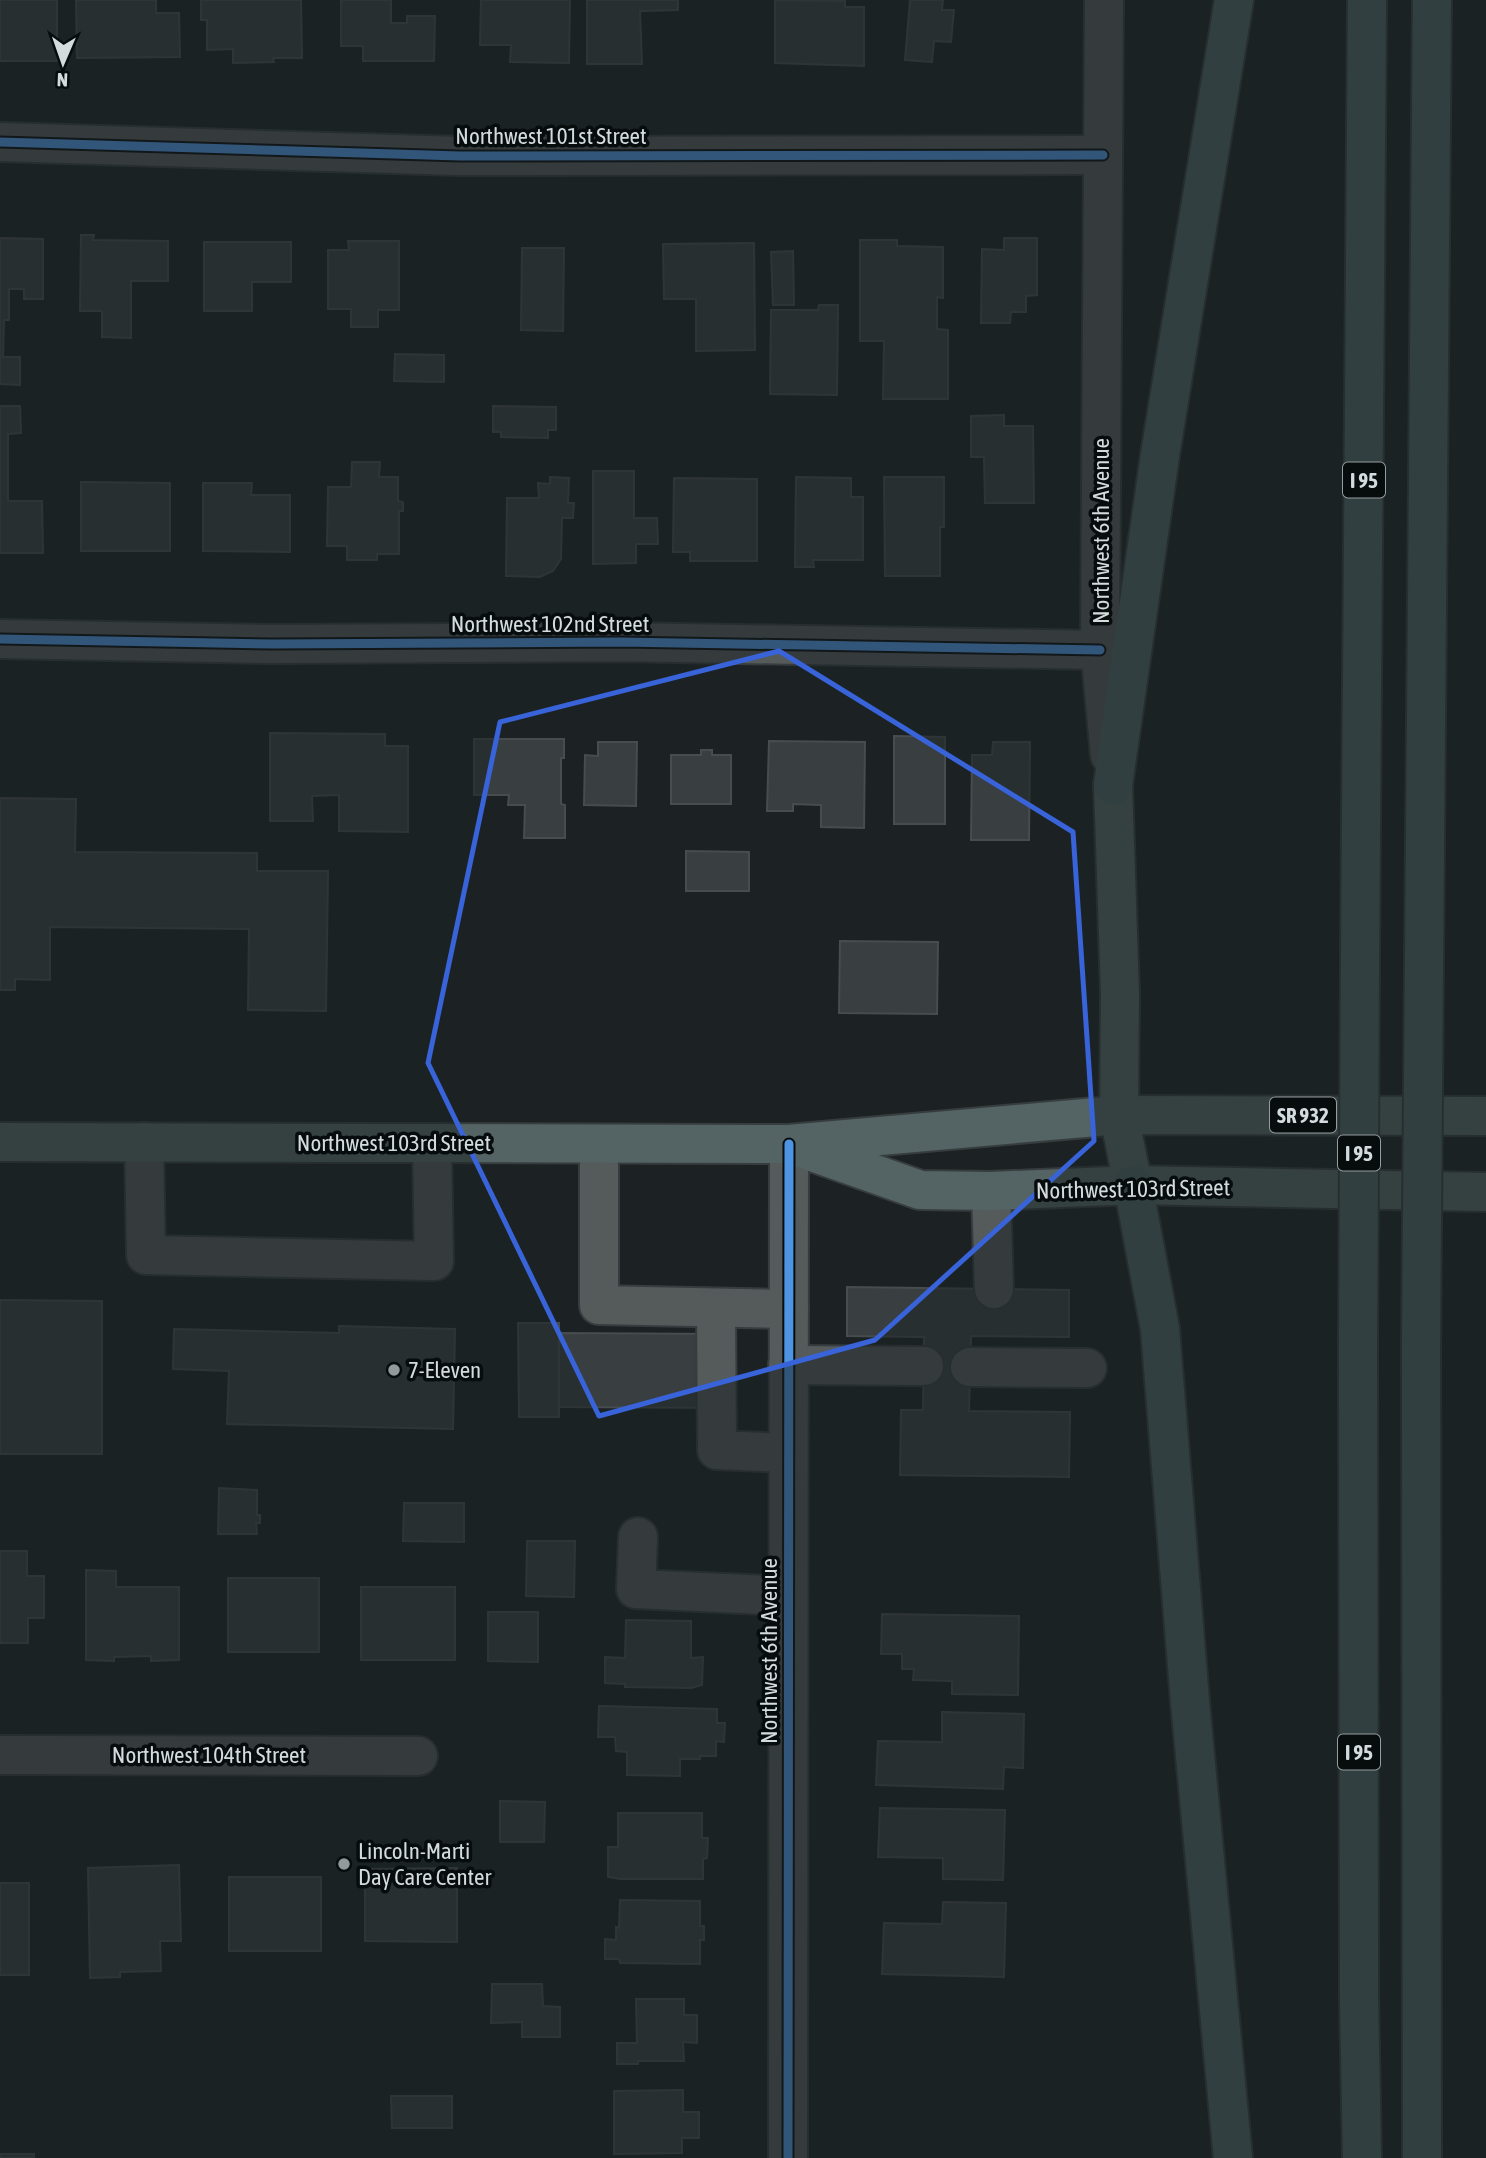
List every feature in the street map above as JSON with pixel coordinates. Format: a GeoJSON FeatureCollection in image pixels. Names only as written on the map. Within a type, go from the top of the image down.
{"type":"FeatureCollection","features":[{"type":"Feature","properties":{"kind":"highway"},"geometry":{"type":"LineString","coordinates":[[1113,785],[1162,442],[1234,0]]}},
{"type":"Feature","properties":{"kind":"highway","name":"I 95"},"geometry":{"type":"LineString","coordinates":[[1362,2158],[1359,1997],[1358,1346],[1367,0]]}},
{"type":"Feature","properties":{"kind":"highway"},"geometry":{"type":"LineString","coordinates":[[1422,2158],[1422,1347],[1432,0]]}},
{"type":"Feature","properties":{"kind":"highway"},"geometry":{"type":"LineString","coordinates":[[1133,1185],[1160,1329],[1190,1702],[1233,2158]]}},
{"type":"Feature","properties":{"kind":"main road","name":"Northwest 6th Avenue"},"geometry":{"type":"LineString","coordinates":[[1113,785],[1120,994],[1119,1115],[1133,1185]]}},
{"type":"Feature","properties":{"kind":"main road","name":"Northwest 103rd Street"},"geometry":{"type":"LineString","coordinates":[[0,1142],[789,1144],[1119,1115],[1486,1116]]}},
{"type":"Feature","properties":{"kind":"main road","name":"Northwest 103rd Street"},"geometry":{"type":"LineString","coordinates":[[789,1144],[920,1189],[991,1191],[1133,1185],[1486,1192]]}},
{"type":"Feature","properties":{"kind":"street","name":"Northwest 6th Avenue"},"geometry":{"type":"LineString","coordinates":[[1104,0],[1100,650],[1113,785]]}},
{"type":"Feature","properties":{"kind":"street","name":"Northwest 101st Street"},"geometry":{"type":"LineString","coordinates":[[0,142],[460,156],[1103,155]]}},
{"type":"Feature","properties":{"kind":"street","name":"Northwest 102nd Street"},"geometry":{"type":"LineString","coordinates":[[0,639],[272,644],[621,642],[1100,650]]}},
{"type":"Feature","properties":{"kind":"street"},"geometry":{"type":"LineString","coordinates":[[144,1142],[146,1255],[434,1261],[432,1143]]}},
{"type":"Feature","properties":{"kind":"street"},"geometry":{"type":"LineString","coordinates":[[599,1144],[599,1305],[789,1309]]}},
{"type":"Feature","properties":{"kind":"street","name":"Northwest 6th Avenue"},"geometry":{"type":"LineString","coordinates":[[788,2158],[789,1144]]}},
{"type":"Feature","properties":{"kind":"street"},"geometry":{"type":"LineString","coordinates":[[991,1191],[995,1289]]}},
{"type":"Feature","properties":{"kind":"street"},"geometry":{"type":"LineString","coordinates":[[716,1308],[717,1450],[788,1453]]}},
{"type":"Feature","properties":{"kind":"street"},"geometry":{"type":"LineString","coordinates":[[988,1356],[1087,1368]]}},
{"type":"Feature","properties":{"kind":"street"},"geometry":{"type":"LineString","coordinates":[[788,1365],[924,1366]]}},
{"type":"Feature","properties":{"kind":"street"},"geometry":{"type":"LineString","coordinates":[[638,1537],[636,1590],[788,1596]]}},
{"type":"Feature","properties":{"kind":"street","name":"Northwest 104th Street"},"geometry":{"type":"LineString","coordinates":[[0,1755],[418,1756]]}},
{"type":"Feature","properties":{"kind":"highlighted area"},"geometry":{"type":"Polygon","coordinates":[[[779,651],[1073,832],[1094,1141],[875,1340],[599,1416],[428,1063],[500,722],[779,651]]]}},
{"type":"Feature","properties":{"kind":"building"},"geometry":{"type":"Polygon","coordinates":[[[0,0],[57,0],[57,61],[0,61],[0,0]]]}},
{"type":"Feature","properties":{"kind":"building"},"geometry":{"type":"Polygon","coordinates":[[[76,0],[156,0],[156,13],[179,13],[180,57],[77,58],[76,0]]]}},
{"type":"Feature","properties":{"kind":"building"},"geometry":{"type":"Polygon","coordinates":[[[201,0],[301,0],[302,58],[233,63],[233,49],[207,50],[207,20],[201,20],[201,0]]]}},
{"type":"Feature","properties":{"kind":"building"},"geometry":{"type":"Polygon","coordinates":[[[341,0],[391,0],[391,23],[407,23],[407,16],[435,16],[434,61],[363,61],[363,46],[341,46],[341,0]]]}},
{"type":"Feature","properties":{"kind":"building"},"geometry":{"type":"Polygon","coordinates":[[[481,0],[570,0],[569,63],[510,62],[511,45],[480,45],[481,0]]]}},
{"type":"Feature","properties":{"kind":"building"},"geometry":{"type":"Polygon","coordinates":[[[587,0],[678,0],[678,10],[640,11],[642,64],[587,64],[587,0]]]}},
{"type":"Feature","properties":{"kind":"building"},"geometry":{"type":"Polygon","coordinates":[[[775,0],[845,1],[845,7],[864,7],[864,66],[775,63],[775,0]]]}},
{"type":"Feature","properties":{"kind":"building"},"geometry":{"type":"Polygon","coordinates":[[[910,0],[943,0],[942,10],[954,10],[951,42],[934,41],[932,62],[905,60],[910,0]]]}},
{"type":"Feature","properties":{"kind":"building"},"geometry":{"type":"Polygon","coordinates":[[[81,235],[94,235],[93,240],[168,241],[168,281],[131,281],[131,338],[102,337],[102,311],[80,311],[81,235]]]}},
{"type":"Feature","properties":{"kind":"building"},"geometry":{"type":"Polygon","coordinates":[[[0,238],[43,239],[43,299],[24,299],[24,289],[9,289],[9,320],[4,320],[3,357],[20,357],[20,385],[0,384],[0,238]]]}},
{"type":"Feature","properties":{"kind":"building"},"geometry":{"type":"Polygon","coordinates":[[[1004,238],[1037,238],[1037,295],[1026,296],[1026,312],[1011,312],[1010,323],[981,323],[982,249],[1004,250],[1004,238]]]}},
{"type":"Feature","properties":{"kind":"building"},"geometry":{"type":"Polygon","coordinates":[[[860,240],[897,240],[897,246],[943,247],[943,298],[937,297],[937,329],[948,330],[948,399],[883,399],[884,341],[860,341],[860,240]]]}},
{"type":"Feature","properties":{"kind":"building"},"geometry":{"type":"Polygon","coordinates":[[[348,241],[399,241],[399,310],[378,310],[378,327],[351,327],[351,309],[328,309],[328,250],[349,250],[348,241]]]}},
{"type":"Feature","properties":{"kind":"building"},"geometry":{"type":"Polygon","coordinates":[[[204,242],[291,242],[291,282],[252,282],[252,311],[204,311],[204,242]]]}},
{"type":"Feature","properties":{"kind":"building"},"geometry":{"type":"Polygon","coordinates":[[[754,243],[755,350],[696,351],[696,299],[664,299],[663,244],[754,243]]]}},
{"type":"Feature","properties":{"kind":"building"},"geometry":{"type":"Polygon","coordinates":[[[522,248],[564,248],[563,331],[521,330],[522,248]]]}},
{"type":"Feature","properties":{"kind":"building"},"geometry":{"type":"Polygon","coordinates":[[[793,251],[794,305],[773,305],[771,252],[793,251]]]}},
{"type":"Feature","properties":{"kind":"building"},"geometry":{"type":"Polygon","coordinates":[[[819,305],[838,305],[837,395],[770,394],[771,310],[818,310],[819,305]]]}},
{"type":"Feature","properties":{"kind":"building"},"geometry":{"type":"Polygon","coordinates":[[[395,354],[444,355],[444,382],[394,381],[395,354]]]}},
{"type":"Feature","properties":{"kind":"building"},"geometry":{"type":"Polygon","coordinates":[[[0,406],[20,406],[21,433],[8,434],[8,501],[42,501],[43,553],[0,553],[0,406]]]}},
{"type":"Feature","properties":{"kind":"building"},"geometry":{"type":"Polygon","coordinates":[[[493,406],[556,407],[556,430],[548,430],[548,438],[501,437],[501,432],[493,432],[493,406]]]}},
{"type":"Feature","properties":{"kind":"building"},"geometry":{"type":"Polygon","coordinates":[[[1004,415],[1004,426],[1033,426],[1034,503],[985,503],[984,457],[971,457],[971,416],[1004,415]]]}},
{"type":"Feature","properties":{"kind":"building"},"geometry":{"type":"Polygon","coordinates":[[[352,462],[380,462],[379,477],[398,477],[398,501],[403,502],[403,511],[399,511],[399,554],[377,554],[377,560],[347,560],[347,546],[327,546],[328,487],[351,487],[352,462]]]}},
{"type":"Feature","properties":{"kind":"building"},"geometry":{"type":"Polygon","coordinates":[[[593,471],[634,471],[634,518],[657,518],[658,544],[636,544],[636,563],[593,564],[593,471]]]}},
{"type":"Feature","properties":{"kind":"building"},"geometry":{"type":"Polygon","coordinates":[[[550,477],[569,478],[568,503],[574,503],[573,518],[562,518],[561,559],[553,571],[540,577],[506,576],[507,498],[539,498],[538,483],[550,484],[550,477]]]}},
{"type":"Feature","properties":{"kind":"building"},"geometry":{"type":"Polygon","coordinates":[[[796,477],[851,478],[851,497],[863,497],[863,560],[813,560],[814,567],[795,567],[796,477]]]}},
{"type":"Feature","properties":{"kind":"building"},"geometry":{"type":"Polygon","coordinates":[[[884,477],[944,477],[940,576],[885,576],[884,477]]]}},
{"type":"Feature","properties":{"kind":"building"},"geometry":{"type":"Polygon","coordinates":[[[674,478],[757,479],[757,561],[690,561],[690,552],[673,552],[674,478]]]}},
{"type":"Feature","properties":{"kind":"building"},"geometry":{"type":"Polygon","coordinates":[[[81,482],[170,483],[170,551],[81,551],[81,482]]]}},
{"type":"Feature","properties":{"kind":"building"},"geometry":{"type":"Polygon","coordinates":[[[203,483],[252,483],[251,495],[290,495],[290,552],[203,551],[203,483]]]}},
{"type":"Feature","properties":{"kind":"building"},"geometry":{"type":"Polygon","coordinates":[[[270,733],[385,734],[385,746],[408,746],[408,832],[339,831],[339,795],[312,796],[313,821],[270,821],[270,733]]]}},
{"type":"Feature","properties":{"kind":"building"},"geometry":{"type":"Polygon","coordinates":[[[894,736],[945,737],[945,824],[894,824],[894,736]]]}},
{"type":"Feature","properties":{"kind":"building"},"geometry":{"type":"Polygon","coordinates":[[[474,739],[564,739],[564,758],[561,758],[561,804],[565,805],[565,838],[524,838],[525,805],[508,805],[509,795],[474,795],[474,739]]]}},
{"type":"Feature","properties":{"kind":"building"},"geometry":{"type":"Polygon","coordinates":[[[769,741],[865,742],[864,828],[821,827],[821,805],[793,804],[793,811],[767,811],[769,741]]]}},
{"type":"Feature","properties":{"kind":"building"},"geometry":{"type":"Polygon","coordinates":[[[598,742],[637,742],[636,806],[584,805],[585,755],[598,756],[598,742]]]}},
{"type":"Feature","properties":{"kind":"building"},"geometry":{"type":"Polygon","coordinates":[[[993,742],[1030,742],[1029,840],[971,840],[972,755],[992,755],[993,742]]]}},
{"type":"Feature","properties":{"kind":"building"},"geometry":{"type":"Polygon","coordinates":[[[701,750],[712,750],[712,755],[731,755],[731,804],[671,804],[671,755],[701,755],[701,750]]]}},
{"type":"Feature","properties":{"kind":"building"},"geometry":{"type":"Polygon","coordinates":[[[0,798],[76,799],[75,852],[257,853],[257,871],[328,871],[326,1011],[248,1010],[249,929],[50,927],[50,980],[15,979],[15,990],[0,990],[0,798]]]}},
{"type":"Feature","properties":{"kind":"building"},"geometry":{"type":"Polygon","coordinates":[[[686,851],[749,852],[749,891],[686,891],[686,851]]]}},
{"type":"Feature","properties":{"kind":"building"},"geometry":{"type":"Polygon","coordinates":[[[840,941],[938,942],[937,1014],[839,1013],[840,941]]]}},
{"type":"Feature","properties":{"kind":"building"},"geometry":{"type":"Polygon","coordinates":[[[847,1287],[1069,1290],[1069,1337],[971,1336],[969,1411],[1070,1412],[1069,1477],[900,1475],[901,1410],[923,1410],[924,1337],[847,1336],[847,1287]]]}},
{"type":"Feature","properties":{"kind":"building"},"geometry":{"type":"Polygon","coordinates":[[[0,1300],[102,1301],[102,1454],[0,1454],[0,1300]]]}},
{"type":"Feature","properties":{"kind":"building"},"geometry":{"type":"Polygon","coordinates":[[[518,1323],[559,1323],[559,1417],[519,1417],[518,1323]]]}},
{"type":"Feature","properties":{"kind":"building"},"geometry":{"type":"Polygon","coordinates":[[[339,1326],[455,1329],[453,1429],[227,1424],[229,1371],[173,1369],[174,1329],[339,1333],[339,1326]]]}},
{"type":"Feature","properties":{"kind":"building"},"geometry":{"type":"Polygon","coordinates":[[[559,1333],[723,1334],[723,1408],[559,1407],[559,1333]]]}},
{"type":"Feature","properties":{"kind":"building"},"geometry":{"type":"Polygon","coordinates":[[[219,1488],[257,1490],[257,1515],[260,1515],[260,1523],[256,1523],[257,1534],[218,1534],[219,1488]]]}},
{"type":"Feature","properties":{"kind":"building"},"geometry":{"type":"Polygon","coordinates":[[[404,1503],[464,1503],[464,1542],[403,1541],[404,1503]]]}},
{"type":"Feature","properties":{"kind":"building"},"geometry":{"type":"Polygon","coordinates":[[[527,1541],[575,1541],[574,1597],[526,1596],[527,1541]]]}},
{"type":"Feature","properties":{"kind":"building"},"geometry":{"type":"Polygon","coordinates":[[[0,1551],[27,1551],[27,1576],[44,1576],[44,1618],[28,1618],[28,1643],[0,1643],[0,1551]]]}},
{"type":"Feature","properties":{"kind":"building"},"geometry":{"type":"Polygon","coordinates":[[[86,1570],[116,1571],[116,1587],[179,1587],[179,1660],[151,1661],[151,1656],[114,1657],[114,1661],[86,1660],[86,1570]]]}},
{"type":"Feature","properties":{"kind":"building"},"geometry":{"type":"Polygon","coordinates":[[[228,1578],[319,1578],[319,1652],[228,1652],[228,1578]]]}},
{"type":"Feature","properties":{"kind":"building"},"geometry":{"type":"Polygon","coordinates":[[[361,1587],[455,1587],[455,1660],[361,1660],[361,1587]]]}},
{"type":"Feature","properties":{"kind":"building"},"geometry":{"type":"Polygon","coordinates":[[[488,1612],[538,1612],[538,1662],[488,1661],[488,1612]]]}},
{"type":"Feature","properties":{"kind":"building"},"geometry":{"type":"Polygon","coordinates":[[[882,1614],[1019,1616],[1018,1695],[952,1694],[952,1681],[913,1680],[914,1669],[902,1669],[902,1654],[881,1654],[882,1614]]]}},
{"type":"Feature","properties":{"kind":"building"},"geometry":{"type":"Polygon","coordinates":[[[626,1620],[691,1621],[691,1658],[703,1657],[702,1685],[691,1688],[625,1687],[625,1684],[605,1683],[605,1657],[625,1658],[626,1620]]]}},
{"type":"Feature","properties":{"kind":"building"},"geometry":{"type":"Polygon","coordinates":[[[599,1706],[717,1709],[717,1723],[725,1723],[724,1742],[716,1741],[716,1756],[680,1759],[680,1776],[627,1775],[627,1752],[616,1751],[615,1737],[598,1737],[599,1706]]]}},
{"type":"Feature","properties":{"kind":"building"},"geometry":{"type":"Polygon","coordinates":[[[942,1712],[1024,1714],[1023,1768],[1004,1767],[1003,1789],[876,1785],[878,1741],[942,1742],[942,1712]]]}},
{"type":"Feature","properties":{"kind":"building"},"geometry":{"type":"Polygon","coordinates":[[[500,1801],[545,1802],[544,1842],[500,1842],[500,1801]]]}},
{"type":"Feature","properties":{"kind":"building"},"geometry":{"type":"Polygon","coordinates":[[[880,1808],[1005,1810],[1003,1880],[943,1879],[943,1858],[878,1857],[880,1808]]]}},
{"type":"Feature","properties":{"kind":"building"},"geometry":{"type":"Polygon","coordinates":[[[618,1813],[702,1813],[702,1838],[708,1838],[707,1858],[703,1859],[703,1879],[608,1877],[608,1847],[618,1847],[618,1813]]]}},
{"type":"Feature","properties":{"kind":"building"},"geometry":{"type":"Polygon","coordinates":[[[179,1865],[181,1941],[160,1941],[161,1971],[120,1972],[120,1977],[90,1978],[88,1868],[179,1865]]]}},
{"type":"Feature","properties":{"kind":"building"},"geometry":{"type":"Polygon","coordinates":[[[457,1868],[457,1942],[365,1941],[365,1869],[457,1868]]]}},
{"type":"Feature","properties":{"kind":"building"},"geometry":{"type":"Polygon","coordinates":[[[229,1877],[321,1877],[321,1951],[229,1951],[229,1877]]]}},
{"type":"Feature","properties":{"kind":"building"},"geometry":{"type":"Polygon","coordinates":[[[0,1883],[29,1883],[29,1975],[0,1975],[0,1883]]]}},
{"type":"Feature","properties":{"kind":"building"},"geometry":{"type":"Polygon","coordinates":[[[620,1900],[700,1901],[700,1926],[704,1926],[704,1940],[700,1940],[700,1964],[620,1963],[619,1959],[605,1959],[605,1939],[616,1940],[620,1900]]]}},
{"type":"Feature","properties":{"kind":"building"},"geometry":{"type":"Polygon","coordinates":[[[943,1902],[1006,1903],[1004,1977],[882,1974],[884,1923],[942,1924],[943,1902]]]}},
{"type":"Feature","properties":{"kind":"building"},"geometry":{"type":"Polygon","coordinates":[[[492,1984],[542,1984],[543,2006],[560,2007],[560,2037],[522,2037],[522,2022],[491,2023],[492,1984]]]}},
{"type":"Feature","properties":{"kind":"building"},"geometry":{"type":"Polygon","coordinates":[[[636,1999],[684,1999],[684,2015],[697,2015],[697,2043],[683,2042],[684,2061],[617,2064],[617,2043],[637,2043],[636,1999]]]}},
{"type":"Feature","properties":{"kind":"building"},"geometry":{"type":"Polygon","coordinates":[[[683,2090],[683,2112],[699,2112],[699,2138],[682,2138],[682,2153],[614,2154],[614,2091],[683,2090]]]}},
{"type":"Feature","properties":{"kind":"building"},"geometry":{"type":"Polygon","coordinates":[[[391,2096],[452,2096],[452,2128],[392,2128],[391,2096]]]}},
{"type":"Feature","properties":{"kind":"building"},"geometry":{"type":"Polygon","coordinates":[[[0,2154],[34,2154],[34,2158],[0,2158],[0,2154]]]}},
{"type":"Feature","properties":{"kind":"tunnel"},"geometry":{"type":"LineString","coordinates":[[994,1289],[996,1336]]}},
{"type":"Feature","properties":{"kind":"cycle path"},"geometry":{"type":"LineString","coordinates":[[0,142],[460,156],[1103,155]]}},
{"type":"Feature","properties":{"kind":"cycle path"},"geometry":{"type":"LineString","coordinates":[[0,639],[272,644],[621,642],[1100,650]]}},
{"type":"Feature","properties":{"kind":"cycle path"},"geometry":{"type":"LineString","coordinates":[[788,2158],[789,1144]]}},
{"type":"Feature","properties":{"kind":"place","name":"7-Eleven"},"geometry":{"type":"Point","coordinates":[394,1370]}},
{"type":"Feature","properties":{"kind":"place","name":"Lincoln-Marti Day Care Center"},"geometry":{"type":"Point","coordinates":[344,1864]}}]}
